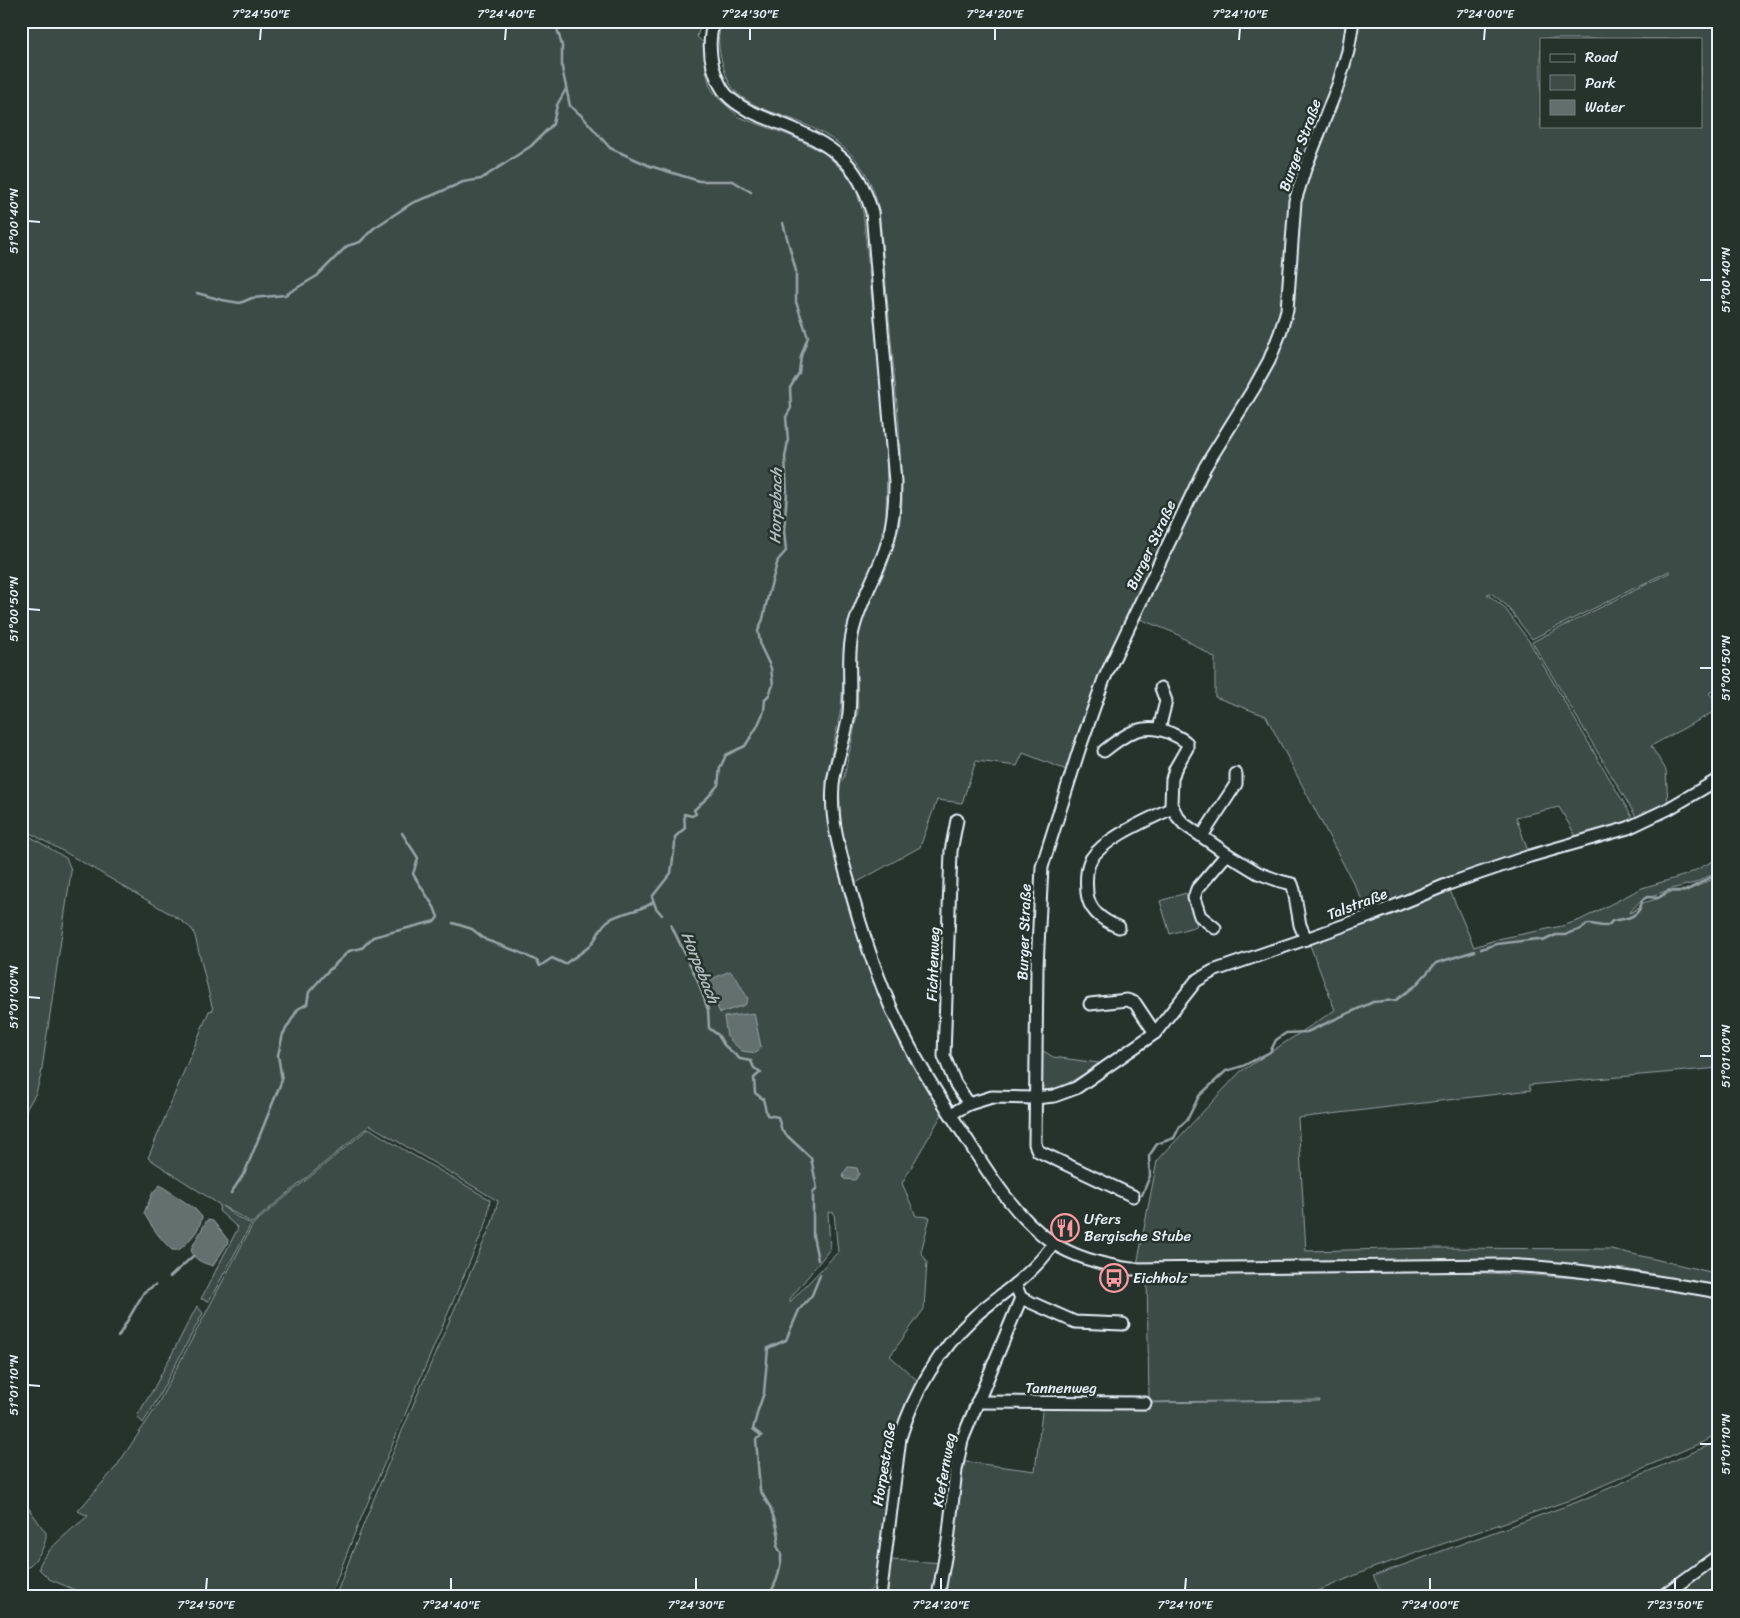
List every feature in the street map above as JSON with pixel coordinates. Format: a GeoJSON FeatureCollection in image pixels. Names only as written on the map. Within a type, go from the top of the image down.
{"type":"FeatureCollection","features":[{"type":"Feature","properties":{"kind":"street"},"geometry":{"type":"LineString","coordinates":[[714,21],[710,35],[710,54],[716,76],[727,95],[746,109],[809,136],[837,154],[845,161],[860,181],[872,212],[895,482],[894,508],[891,532],[886,549],[853,627],[848,716],[833,785],[834,822],[841,856],[876,972],[910,1046],[996,1185],[1019,1213],[1054,1243],[1095,1262],[1131,1269],[1535,1266],[1574,1269],[1719,1292]]}},
{"type":"Feature","properties":{"kind":"street","name":"Burger Straße"},"geometry":{"type":"LineString","coordinates":[[1035,1098],[1037,966],[1042,867],[1104,679],[1201,476],[1215,449],[1254,388],[1269,360],[1280,333],[1287,310],[1295,200],[1338,85],[1348,51],[1353,21]]}},
{"type":"Feature","properties":{"kind":"street"},"geometry":{"type":"LineString","coordinates":[[1159,729],[1166,701],[1161,688]]}},
{"type":"Feature","properties":{"kind":"street"},"geometry":{"type":"LineString","coordinates":[[1104,751],[1133,730],[1144,728],[1159,729],[1184,740],[1187,748],[1175,769],[1172,779],[1172,808],[1184,824],[1227,854],[1258,872],[1292,884],[1300,925],[1306,939]]}},
{"type":"Feature","properties":{"kind":"street"},"geometry":{"type":"LineString","coordinates":[[1202,836],[1236,784],[1236,774]]}},
{"type":"Feature","properties":{"kind":"street","name":"Talstraße"},"geometry":{"type":"LineString","coordinates":[[951,1114],[969,1104],[992,1097],[1035,1098],[1060,1095],[1076,1088],[1155,1033],[1196,980],[1213,971],[1370,916],[1451,883],[1521,859],[1638,824],[1668,809],[1719,778]]}},
{"type":"Feature","properties":{"kind":"street"},"geometry":{"type":"LineString","coordinates":[[1119,927],[1108,923],[1097,915],[1091,906],[1087,895],[1086,876],[1091,859],[1118,836],[1172,808]]}},
{"type":"Feature","properties":{"kind":"street","name":"Fichtenweg"},"geometry":{"type":"LineString","coordinates":[[957,820],[951,851],[944,1056],[955,1083],[969,1104]]}},
{"type":"Feature","properties":{"kind":"street"},"geometry":{"type":"LineString","coordinates":[[1215,928],[1200,916],[1194,898],[1197,889],[1227,854]]}},
{"type":"Feature","properties":{"kind":"street"},"geometry":{"type":"LineString","coordinates":[[1090,1004],[1127,1000],[1135,1003],[1155,1033]]}},
{"type":"Feature","properties":{"kind":"street"},"geometry":{"type":"LineString","coordinates":[[1035,1098],[1034,1144],[1038,1151],[1133,1196]]}},
{"type":"Feature","properties":{"kind":"street","name":"Horpestraße"},"geometry":{"type":"LineString","coordinates":[[880,1597],[898,1448],[905,1420],[917,1394],[938,1356],[975,1316],[1037,1265],[1054,1243]]}},
{"type":"Feature","properties":{"kind":"street"},"geometry":{"type":"LineString","coordinates":[[1015,1284],[1021,1298],[1075,1322],[1124,1324]]}},
{"type":"Feature","properties":{"kind":"street","name":"Kiefernweg"},"geometry":{"type":"LineString","coordinates":[[938,1597],[948,1541],[960,1448],[977,1402],[1021,1298]]}},
{"type":"Feature","properties":{"kind":"street","name":"Tannenweg"},"geometry":{"type":"LineString","coordinates":[[977,1402],[1146,1403]]}},
{"type":"Feature","properties":{"kind":"street"},"geometry":{"type":"LineString","coordinates":[[1661,1597],[1719,1555]]}},
{"type":"Feature","properties":{"kind":"green space"},"geometry":{"type":"Polygon","coordinates":[[[21,21],[702,21],[697,37],[704,43],[706,71],[710,86],[716,96],[739,117],[791,136],[826,154],[848,176],[855,187],[863,212],[885,426],[887,454],[886,519],[880,548],[853,610],[846,634],[841,709],[826,780],[829,823],[846,893],[871,976],[904,1048],[944,1111],[902,1183],[916,1216],[930,1217],[921,1252],[927,1262],[924,1309],[890,1356],[918,1381],[894,1437],[880,1585],[875,1586],[863,1597],[335,1597],[431,1363],[492,1223],[498,1201],[370,1125],[252,1223],[222,1206],[251,1224],[209,1301],[201,1299],[238,1228],[219,1211],[220,1205],[148,1158],[209,1011],[213,1010],[195,936],[192,929],[179,919],[21,828],[21,21]],[[828,1212],[830,1249],[790,1299],[790,1302],[838,1252],[834,1213],[828,1212]]]}},
{"type":"Feature","properties":{"kind":"green space"},"geometry":{"type":"Polygon","coordinates":[[[722,21],[1350,21],[1341,66],[1302,169],[1285,306],[1265,363],[1200,469],[1069,771],[1023,753],[1017,766],[976,761],[962,803],[937,800],[920,847],[854,884],[841,822],[839,786],[844,777],[858,711],[856,649],[866,610],[887,567],[899,528],[902,502],[899,426],[879,210],[874,191],[866,175],[856,160],[842,146],[807,125],[755,105],[746,100],[732,87],[725,72],[720,51],[719,37],[722,21]]]}},
{"type":"Feature","properties":{"kind":"green space"},"geometry":{"type":"Polygon","coordinates":[[[1356,21],[1719,21],[1719,687],[1709,693],[1719,705],[1719,709],[1651,746],[1666,770],[1668,804],[1638,820],[1532,642],[1671,572],[1669,571],[1532,639],[1506,605],[1491,593],[1487,594],[1504,607],[1529,641],[1635,822],[1577,838],[1559,807],[1516,817],[1529,854],[1369,913],[1266,716],[1215,697],[1215,658],[1175,633],[1137,618],[1197,489],[1280,342],[1297,201],[1356,21]]]}},
{"type":"Feature","properties":{"kind":"green space"},"geometry":{"type":"Polygon","coordinates":[[[21,831],[66,858],[71,872],[41,1075],[36,1093],[21,1118],[21,831]]]}},
{"type":"Feature","properties":{"kind":"green space"},"geometry":{"type":"Polygon","coordinates":[[[1719,858],[1719,871],[1695,883],[1641,900],[1629,913],[1642,903],[1657,899],[1671,892],[1685,892],[1719,876],[1719,1068],[1529,1085],[1531,1090],[1298,1118],[1306,1251],[1431,1248],[1611,1249],[1719,1274],[1719,1287],[1625,1269],[1533,1264],[1137,1265],[1157,1161],[1240,1072],[1335,1010],[1308,940],[1449,888],[1474,947],[1498,939],[1562,926],[1580,920],[1642,888],[1686,875],[1719,858]]]}},
{"type":"Feature","properties":{"kind":"green space"},"geometry":{"type":"Polygon","coordinates":[[[1186,893],[1197,926],[1170,934],[1160,901],[1186,893]]]}},
{"type":"Feature","properties":{"kind":"green space"},"geometry":{"type":"Polygon","coordinates":[[[1042,1050],[1053,1057],[1099,1063],[1097,1067],[1063,1086],[1047,1091],[1042,1085],[1042,1050]]]}},
{"type":"Feature","properties":{"kind":"green space"},"geometry":{"type":"Polygon","coordinates":[[[369,1128],[490,1200],[487,1221],[354,1535],[330,1597],[92,1597],[49,1579],[39,1569],[45,1556],[51,1548],[88,1516],[78,1511],[116,1467],[155,1409],[253,1224],[369,1128]]]}},
{"type":"Feature","properties":{"kind":"green space"},"geometry":{"type":"Polygon","coordinates":[[[1238,1270],[1526,1275],[1621,1282],[1719,1299],[1719,1435],[1567,1501],[1370,1569],[1304,1597],[886,1597],[890,1560],[947,1563],[959,1461],[1035,1471],[1043,1404],[1320,1401],[1149,1402],[1147,1274],[1238,1270]]]}},
{"type":"Feature","properties":{"kind":"green space"},"geometry":{"type":"Polygon","coordinates":[[[197,1306],[203,1313],[143,1423],[137,1416],[154,1388],[197,1306]]]}},
{"type":"Feature","properties":{"kind":"green space"},"geometry":{"type":"Polygon","coordinates":[[[1719,1441],[1719,1549],[1653,1597],[1384,1597],[1373,1576],[1577,1502],[1719,1441]]]}},
{"type":"Feature","properties":{"kind":"green space"},"geometry":{"type":"Polygon","coordinates":[[[21,1497],[46,1533],[46,1539],[38,1556],[21,1572],[21,1497]]]}},
{"type":"Feature","properties":{"kind":"green space"},"geometry":{"type":"Polygon","coordinates":[[[1719,1560],[1719,1597],[1669,1597],[1719,1560]]]}},
{"type":"Feature","properties":{"kind":"water"},"geometry":{"type":"Polygon","coordinates":[[[730,971],[737,979],[748,999],[745,1005],[720,1013],[707,981],[730,971]]]}},
{"type":"Feature","properties":{"kind":"water"},"geometry":{"type":"Polygon","coordinates":[[[754,1013],[761,1047],[756,1053],[742,1051],[727,1037],[724,1017],[754,1013]]]}},
{"type":"Feature","properties":{"kind":"water"},"geometry":{"type":"Polygon","coordinates":[[[848,1167],[857,1168],[859,1174],[855,1180],[844,1179],[843,1174],[848,1167]]]}},
{"type":"Feature","properties":{"kind":"water"},"geometry":{"type":"Polygon","coordinates":[[[160,1185],[195,1209],[202,1217],[196,1231],[179,1250],[172,1250],[168,1246],[156,1233],[144,1213],[153,1192],[160,1185]]]}},
{"type":"Feature","properties":{"kind":"water"},"geometry":{"type":"Polygon","coordinates":[[[207,1220],[213,1221],[228,1240],[213,1266],[196,1258],[191,1249],[207,1220]]]}},
{"type":"Feature","properties":{"kind":"waterway","name":"Horpebach"},"geometry":{"type":"LineString","coordinates":[[555,21],[562,46],[562,68],[570,106],[582,116],[610,148],[650,166],[699,181],[733,181],[751,192]]}},
{"type":"Feature","properties":{"kind":"waterway"},"geometry":{"type":"LineString","coordinates":[[197,293],[240,303],[252,298],[285,295],[317,276],[347,246],[360,242],[374,228],[412,203],[463,182],[481,179],[531,146],[553,124],[557,105],[566,89]]}},
{"type":"Feature","properties":{"kind":"waterway","name":"Horpebach"},"geometry":{"type":"LineString","coordinates":[[662,915],[656,908],[652,897],[671,873],[675,837],[685,828],[684,814],[692,816],[696,814],[694,810],[718,785],[720,768],[726,755],[745,746],[757,727],[764,711],[765,699],[773,685],[771,668],[761,647],[758,631],[763,619],[778,560],[786,551],[784,530],[787,493],[785,457],[788,441],[786,417],[791,408],[790,388],[799,373],[801,356],[808,337],[796,302],[796,271],[783,223]]}},
{"type":"Feature","properties":{"kind":"waterway"},"geometry":{"type":"LineString","coordinates":[[231,1193],[245,1172],[282,1080],[278,1055],[283,1034],[298,1009],[307,1004],[309,992],[349,951],[362,948],[373,937],[435,921],[438,917],[434,907],[413,874],[418,858],[402,833]]}},
{"type":"Feature","properties":{"kind":"waterway"},"geometry":{"type":"LineString","coordinates":[[1481,949],[1497,944],[1538,939],[1543,941],[1556,935],[1566,935],[1588,924],[1607,926],[1612,921],[1635,914],[1639,911],[1642,900],[1648,897],[1658,898],[1668,891],[1685,891],[1719,873]]}},
{"type":"Feature","properties":{"kind":"waterway"},"geometry":{"type":"LineString","coordinates":[[453,923],[472,929],[486,940],[519,952],[537,961],[540,966],[552,958],[565,964],[590,945],[606,922],[620,915],[643,908],[653,902]]}},
{"type":"Feature","properties":{"kind":"waterway","name":"Horpebach"},"geometry":{"type":"LineString","coordinates":[[671,925],[698,981],[708,1010],[709,1028],[740,1059],[751,1061],[754,1068],[761,1072],[754,1078],[755,1093],[763,1099],[767,1115],[778,1117],[782,1131],[811,1158],[817,1188],[813,1192],[813,1236],[818,1260]]}},
{"type":"Feature","properties":{"kind":"waterway"},"geometry":{"type":"LineString","coordinates":[[1142,1195],[1150,1176],[1149,1156],[1157,1144],[1174,1138],[1180,1126],[1187,1120],[1199,1096],[1226,1071],[1243,1066],[1270,1052],[1276,1040],[1286,1033],[1307,1032],[1373,1002],[1396,1000],[1415,986],[1436,963],[1475,951]]}},
{"type":"Feature","properties":{"kind":"waterway"},"geometry":{"type":"LineString","coordinates":[[170,1277],[193,1256]]}},
{"type":"Feature","properties":{"kind":"waterway","name":"Horpebach"},"geometry":{"type":"LineString","coordinates":[[769,1597],[777,1579],[781,1553],[777,1546],[779,1537],[776,1524],[770,1507],[760,1490],[756,1439],[762,1436],[753,1429],[764,1393],[768,1348],[786,1340],[799,1310],[812,1295],[820,1275]]}},
{"type":"Feature","properties":{"kind":"waterway"},"geometry":{"type":"LineString","coordinates":[[118,1337],[144,1292],[155,1285]]}},
{"type":"Feature","properties":{"kind":"place","name":"Ufers Bergische Stube"},"geometry":{"type":"Point","coordinates":[1065,1228]}},
{"type":"Feature","properties":{"kind":"place","name":"Eichholz"},"geometry":{"type":"Point","coordinates":[1114,1278]}}]}
